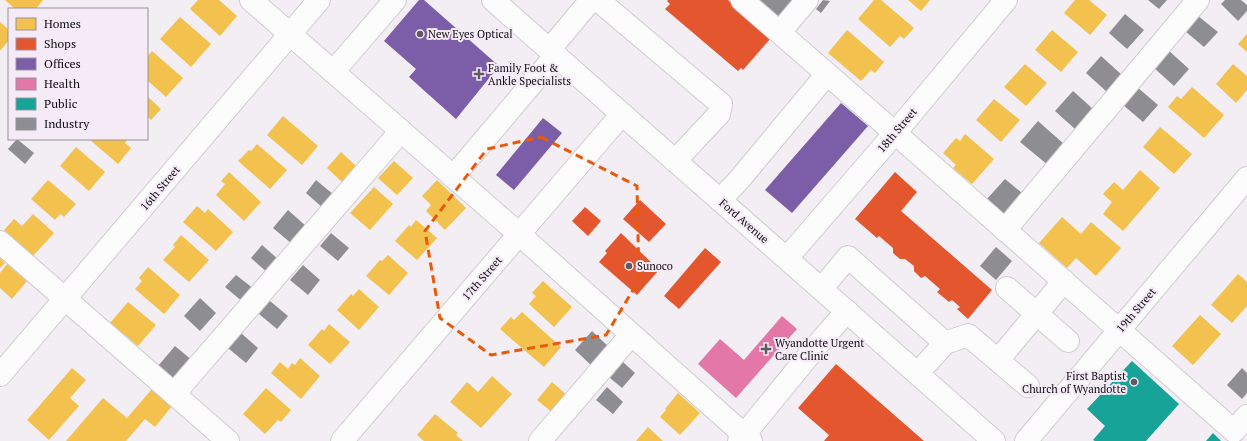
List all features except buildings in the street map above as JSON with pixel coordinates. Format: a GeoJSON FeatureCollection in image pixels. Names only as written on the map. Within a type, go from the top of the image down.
{"type":"FeatureCollection","features":[{"type":"Feature","properties":{"kind":"street"},"geometry":{"type":"LineString","coordinates":[[251,0],[519,234],[744,439],[819,343],[847,311]]}},
{"type":"Feature","properties":{"kind":"street","name":"16th Street"},"geometry":{"type":"LineString","coordinates":[[0,375],[319,0]]}},
{"type":"Feature","properties":{"kind":"street"},"geometry":{"type":"LineString","coordinates":[[333,72],[395,0]]}},
{"type":"Feature","properties":{"kind":"street","name":"Ford Avenue"},"geometry":{"type":"LineString","coordinates":[[493,0],[675,161],[822,288],[994,441]]}},
{"type":"Feature","properties":{"kind":"street"},"geometry":{"type":"LineString","coordinates":[[453,177],[553,52],[591,0]]}},
{"type":"Feature","properties":{"kind":"street"},"geometry":{"type":"LineString","coordinates":[[598,0],[721,104],[719,114],[675,161]]}},
{"type":"Feature","properties":{"kind":"street"},"geometry":{"type":"LineString","coordinates":[[742,0],[1119,330],[1242,429]]}},
{"type":"Feature","properties":{"kind":"street"},"geometry":{"type":"LineString","coordinates":[[780,32],[807,0]]}},
{"type":"Feature","properties":{"kind":"street","name":"18th Street"},"geometry":{"type":"LineString","coordinates":[[787,258],[895,133],[1006,0]]}},
{"type":"Feature","properties":{"kind":"street"},"geometry":{"type":"LineString","coordinates":[[1005,230],[1198,0]]}},
{"type":"Feature","properties":{"kind":"street"},"geometry":{"type":"LineString","coordinates":[[720,200],[739,180],[827,74]]}},
{"type":"Feature","properties":{"kind":"street","name":"17th Street"},"geometry":{"type":"LineString","coordinates":[[342,441],[622,114]]}},
{"type":"Feature","properties":{"kind":"street"},"geometry":{"type":"LineString","coordinates":[[174,394],[401,132]]}},
{"type":"Feature","properties":{"kind":"street","name":"19th Street"},"geometry":{"type":"LineString","coordinates":[[1026,441],[1247,178]]}},
{"type":"Feature","properties":{"kind":"street"},"geometry":{"type":"LineString","coordinates":[[0,242],[228,441]]}},
{"type":"Feature","properties":{"kind":"street"},"geometry":{"type":"LineString","coordinates":[[822,288],[848,257],[945,343]]}},
{"type":"Feature","properties":{"kind":"street"},"geometry":{"type":"LineString","coordinates":[[998,360],[1064,281]]}},
{"type":"Feature","properties":{"kind":"street"},"geometry":{"type":"LineString","coordinates":[[1007,288],[1068,341]]}},
{"type":"Feature","properties":{"kind":"street"},"geometry":{"type":"LineString","coordinates":[[540,441],[631,335]]}},
{"type":"Feature","properties":{"kind":"street"},"geometry":{"type":"LineString","coordinates":[[918,374],[945,343],[968,335],[1028,386]]}},
{"type":"Feature","properties":{"kind":"highlighted area"},"geometry":{"type":"Polygon","coordinates":[[[541,137],[637,186],[639,280],[606,335],[491,355],[440,318],[425,231],[487,149],[541,137]]]}},
{"type":"Feature","properties":{"kind":"place","name":"New Eyes Optical"},"geometry":{"type":"Point","coordinates":[420,34]}},
{"type":"Feature","properties":{"kind":"place","name":"Family Foot & Ankle Specialists"},"geometry":{"type":"Point","coordinates":[479,74]}},
{"type":"Feature","properties":{"kind":"place","name":"Sunoco"},"geometry":{"type":"Point","coordinates":[629,266]}},
{"type":"Feature","properties":{"kind":"place","name":"Wyandotte Urgent Care Clinic"},"geometry":{"type":"Point","coordinates":[766,349]}},
{"type":"Feature","properties":{"kind":"place","name":"First Baptist Church of Wyandotte"},"geometry":{"type":"Point","coordinates":[1134,382]}}]}
